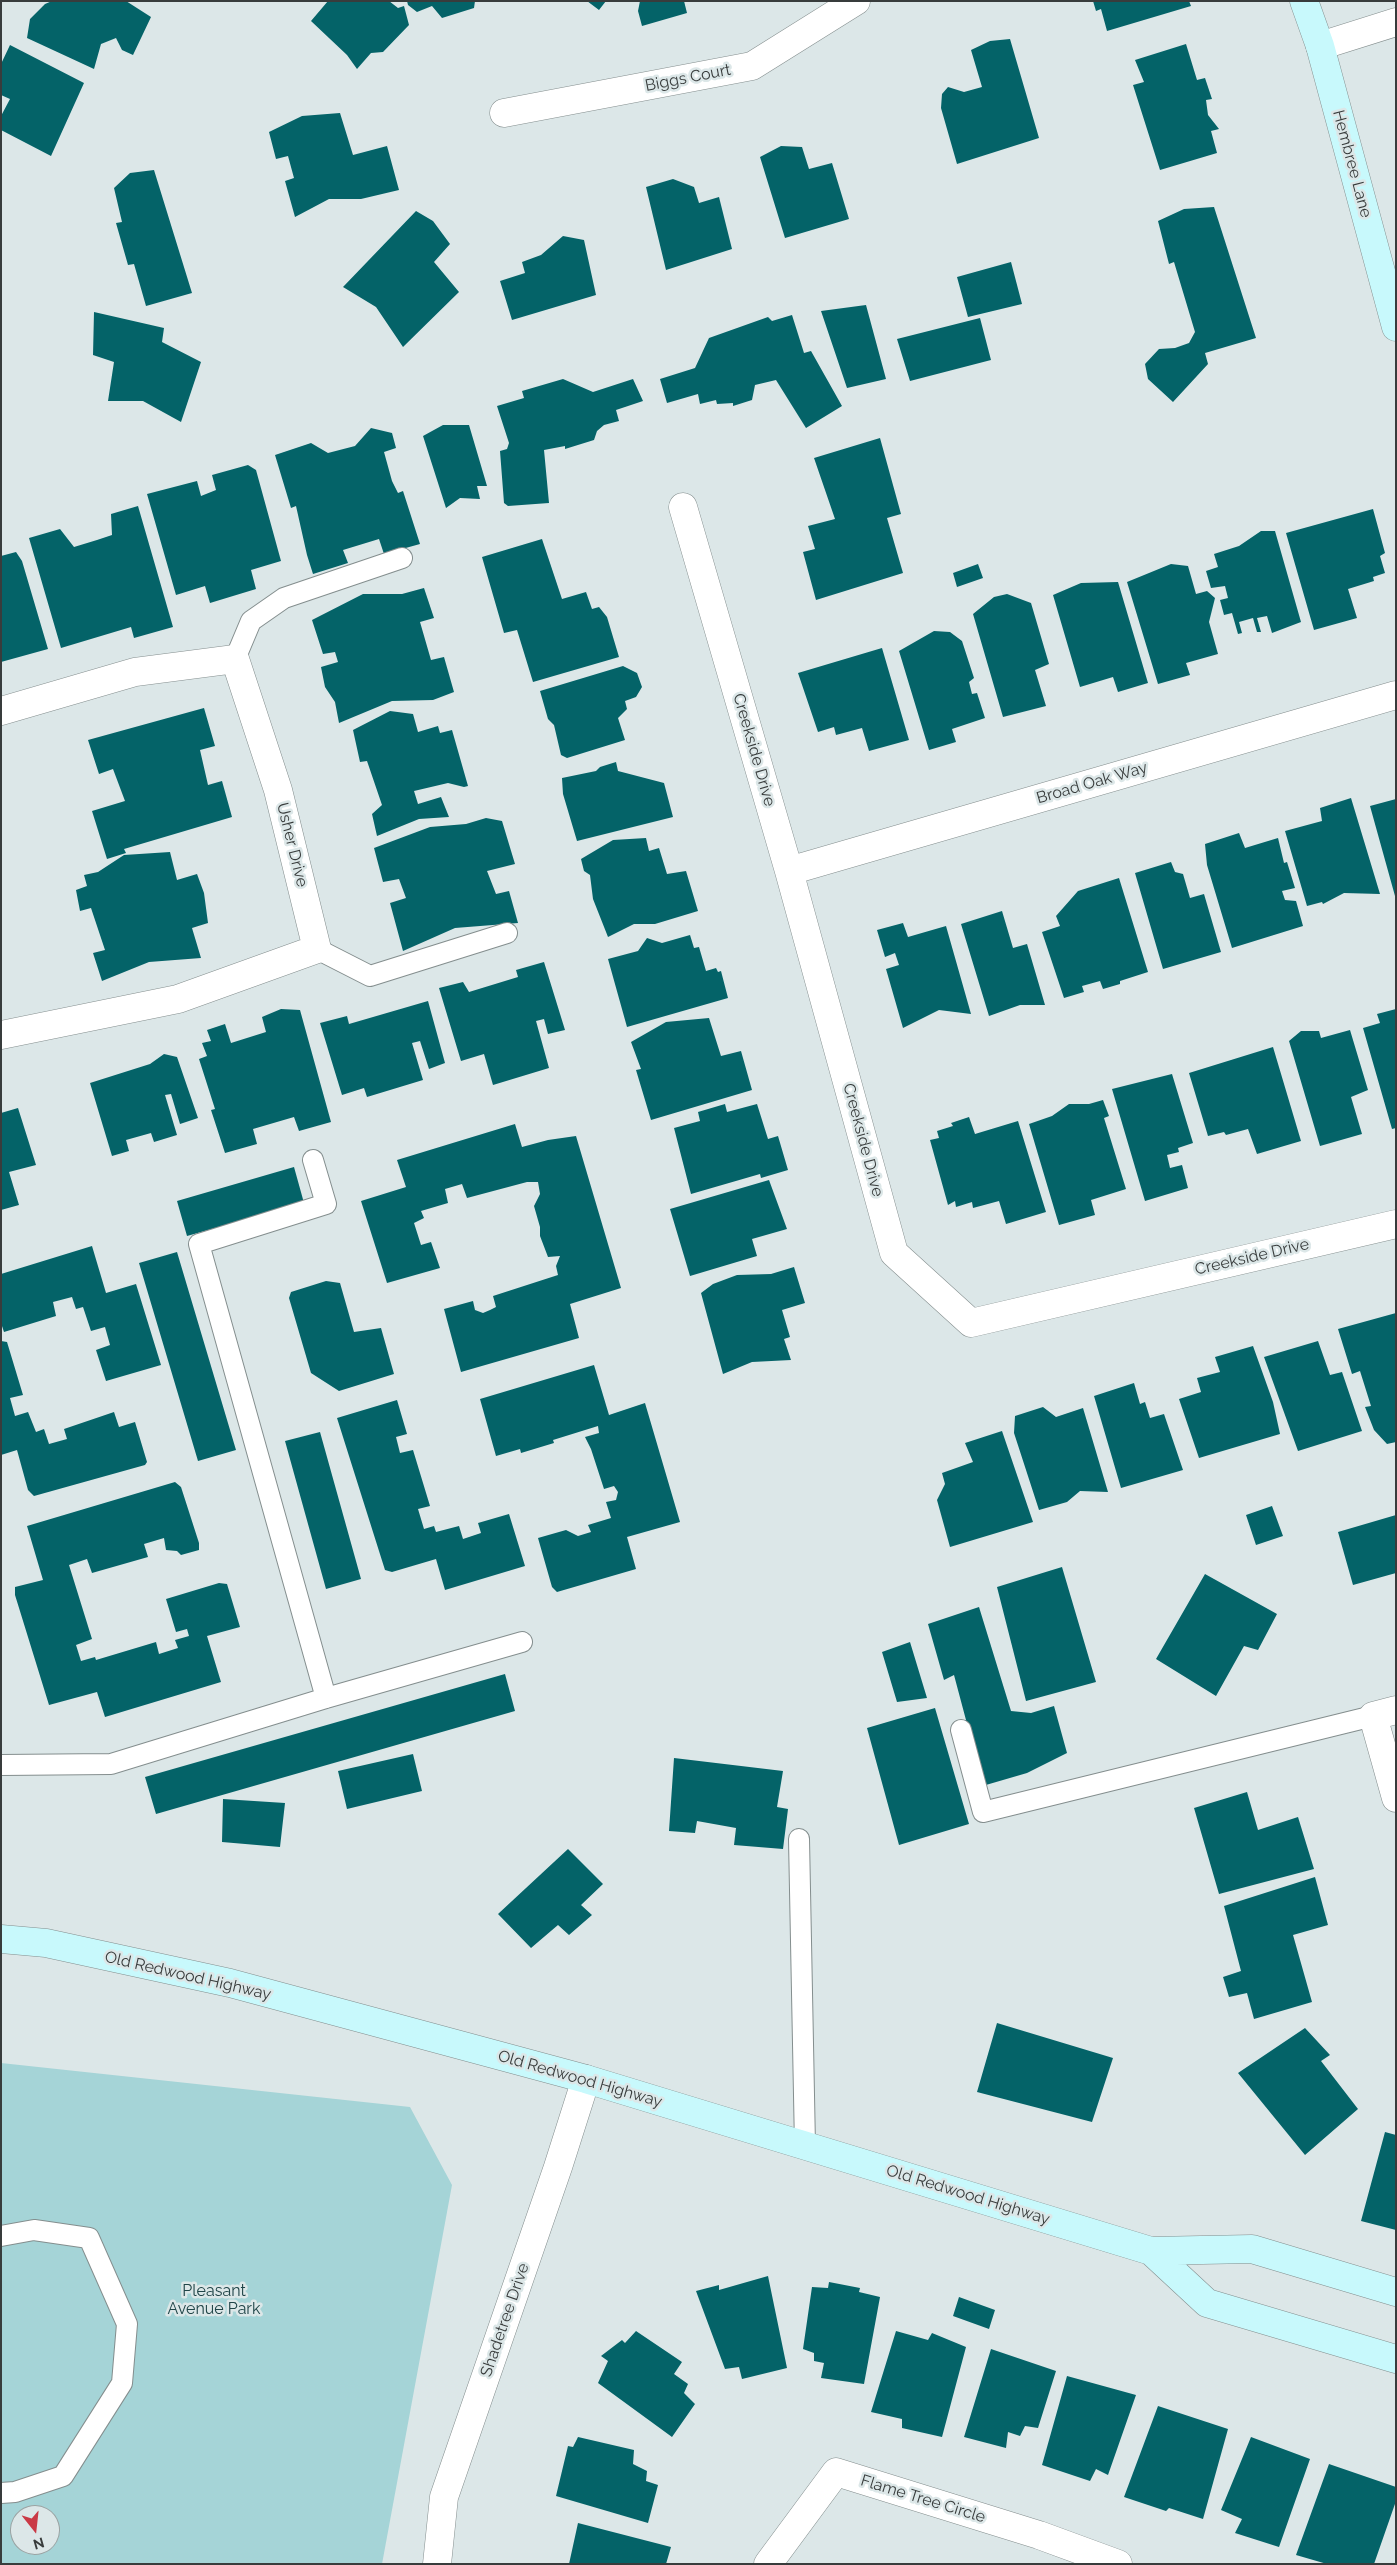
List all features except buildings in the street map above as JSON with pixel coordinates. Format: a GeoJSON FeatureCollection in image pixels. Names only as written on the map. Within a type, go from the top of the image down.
{"type":"FeatureCollection","features":[{"type":"Feature","properties":{"kind":"main road","name":"Hembree Lane"},"geometry":{"type":"LineString","coordinates":[[1304,1],[1320,46],[1396,327]]}},
{"type":"Feature","properties":{"kind":"main road","name":"Old Redwood Highway"},"geometry":{"type":"LineString","coordinates":[[1,1939],[46,1943],[230,1983],[586,2079],[1151,2251],[1252,2249],[1396,2292]]}},
{"type":"Feature","properties":{"kind":"main road","name":"Old Redwood Highway"},"geometry":{"type":"LineString","coordinates":[[1151,2251],[1207,2303],[1396,2359]]}},
{"type":"Feature","properties":{"kind":"street","name":"Biggs Court"},"geometry":{"type":"LineString","coordinates":[[504,114],[752,66],[856,1]]}},
{"type":"Feature","properties":{"kind":"street"},"geometry":{"type":"LineString","coordinates":[[1320,46],[1396,22]]}},
{"type":"Feature","properties":{"kind":"street","name":"Creekside Drive"},"geometry":{"type":"LineString","coordinates":[[683,507],[789,871],[894,1253],[971,1323],[1396,1224]]}},
{"type":"Feature","properties":{"kind":"street"},"geometry":{"type":"LineString","coordinates":[[1,711],[135,672],[235,659]]}},
{"type":"Feature","properties":{"kind":"street","name":"Usher Drive"},"geometry":{"type":"LineString","coordinates":[[235,659],[278,790],[317,949]]}},
{"type":"Feature","properties":{"kind":"street","name":"Broad Oak Way"},"geometry":{"type":"LineString","coordinates":[[789,871],[1396,695]]}},
{"type":"Feature","properties":{"kind":"street"},"geometry":{"type":"LineString","coordinates":[[1,1035],[178,999],[317,949]]}},
{"type":"Feature","properties":{"kind":"street"},"geometry":{"type":"LineString","coordinates":[[1384,1713],[1396,1798]]}},
{"type":"Feature","properties":{"kind":"street","name":"Shadetree Drive"},"geometry":{"type":"LineString","coordinates":[[438,2564],[444,2497],[558,2167],[586,2079]]}},
{"type":"Feature","properties":{"kind":"street","name":"Flame Tree Circle"},"geometry":{"type":"LineString","coordinates":[[768,2564],[836,2472],[1039,2535],[1118,2564]]}},
{"type":"Feature","properties":{"kind":"lane"},"geometry":{"type":"LineString","coordinates":[[235,659],[251,621],[284,598],[402,558]]}},
{"type":"Feature","properties":{"kind":"lane"},"geometry":{"type":"LineString","coordinates":[[317,949],[370,976],[507,933]]}},
{"type":"Feature","properties":{"kind":"lane"},"geometry":{"type":"LineString","coordinates":[[313,1160],[326,1204],[199,1244],[326,1698]]}},
{"type":"Feature","properties":{"kind":"lane"},"geometry":{"type":"LineString","coordinates":[[1,1764],[111,1764],[326,1698],[522,1642]]}},
{"type":"Feature","properties":{"kind":"lane"},"geometry":{"type":"LineString","coordinates":[[961,1730],[983,1812],[1384,1713]]}},
{"type":"Feature","properties":{"kind":"lane"},"geometry":{"type":"LineString","coordinates":[[799,1840],[805,2146]]}},
{"type":"Feature","properties":{"kind":"lane"},"geometry":{"type":"LineString","coordinates":[[1,2236],[34,2230],[90,2238],[127,2324],[122,2383],[63,2476],[15,2492],[1,2493]]}},
{"type":"Feature","properties":{"kind":"green space","name":"Pleasant Avenue Park"},"geometry":{"type":"Polygon","coordinates":[[[1,2063],[410,2107],[452,2185],[382,2564],[1,2564],[1,2063]]]}}]}
